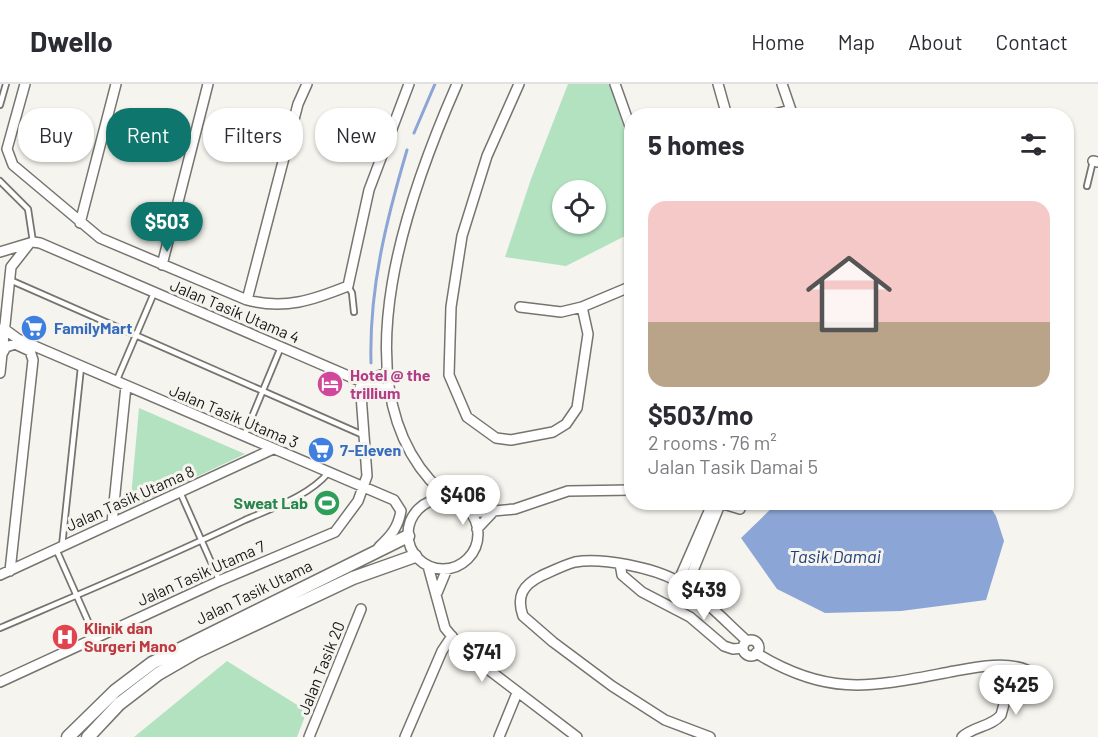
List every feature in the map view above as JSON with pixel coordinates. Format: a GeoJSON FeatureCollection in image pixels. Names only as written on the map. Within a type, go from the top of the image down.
{"type":"FeatureCollection","features":[{"type":"Feature","properties":{"kind":"street"},"geometry":{"type":"LineString","coordinates":[[25,84],[7,149],[12,165],[100,238],[247,300],[266,305],[308,302],[348,286],[369,190],[409,84]]}},
{"type":"Feature","properties":{"kind":"street"},"geometry":{"type":"LineString","coordinates":[[80,223],[116,84]]}},
{"type":"Feature","properties":{"kind":"street"},"geometry":{"type":"LineString","coordinates":[[162,265],[208,84]]}},
{"type":"Feature","properties":{"kind":"street"},"geometry":{"type":"LineString","coordinates":[[247,300],[298,104],[307,84]]}},
{"type":"Feature","properties":{"kind":"street"},"geometry":{"type":"LineString","coordinates":[[457,84],[429,149],[401,239],[387,344],[388,373],[392,395],[404,436],[431,480],[459,503],[471,513],[477,529],[475,547],[464,562],[447,569],[428,566],[416,556],[408,536],[414,515],[431,501],[450,500],[459,503]]}},
{"type":"Feature","properties":{"kind":"street"},"geometry":{"type":"LineString","coordinates":[[519,84],[487,156],[466,225],[451,308],[449,375],[467,417],[495,438],[511,440],[553,432],[566,424],[577,408],[588,334],[582,307]]}},
{"type":"Feature","properties":{"kind":"street"},"geometry":{"type":"LineString","coordinates":[[615,84],[624,109]]}},
{"type":"Feature","properties":{"kind":"street"},"geometry":{"type":"LineString","coordinates":[[718,84],[725,108]]}},
{"type":"Feature","properties":{"kind":"street"},"geometry":{"type":"LineString","coordinates":[[782,84],[789,108]]}},
{"type":"Feature","properties":{"kind":"street"},"geometry":{"type":"LineString","coordinates":[[11,267],[0,253],[31,242]]}},
{"type":"Feature","properties":{"kind":"street"},"geometry":{"type":"LineString","coordinates":[[0,373],[11,267],[19,254],[31,242]]}},
{"type":"Feature","properties":{"kind":"street","name":"Jalan Tasik Utama 4"},"geometry":{"type":"LineString","coordinates":[[31,242],[154,292],[360,381]]}},
{"type":"Feature","properties":{"kind":"street"},"geometry":{"type":"LineString","coordinates":[[520,307],[561,312],[582,307],[624,289]]}},
{"type":"Feature","properties":{"kind":"street","name":"Jalan Tasik Utama 3"},"geometry":{"type":"LineString","coordinates":[[3,328],[18,339],[55,356],[394,500],[401,511],[399,523],[392,535],[370,555]]}},
{"type":"Feature","properties":{"kind":"street"},"geometry":{"type":"LineString","coordinates":[[2,354],[6,347],[15,344],[30,351],[34,363],[10,571]]}},
{"type":"Feature","properties":{"kind":"street"},"geometry":{"type":"LineString","coordinates":[[34,363],[43,356],[55,356]]}},
{"type":"Feature","properties":{"kind":"street"},"geometry":{"type":"LineString","coordinates":[[364,488],[367,476],[360,381],[388,373]]}},
{"type":"Feature","properties":{"kind":"street"},"geometry":{"type":"LineString","coordinates":[[360,392],[374,383],[392,395]]}},
{"type":"Feature","properties":{"kind":"street"},"geometry":{"type":"LineString","coordinates":[[112,523],[126,386]]}},
{"type":"Feature","properties":{"kind":"street","name":"Jalan Tasik Utama 8"},"geometry":{"type":"LineString","coordinates":[[0,575],[273,449]]}},
{"type":"Feature","properties":{"kind":"street"},"geometry":{"type":"LineString","coordinates":[[431,480],[431,501]]}},
{"type":"Feature","properties":{"kind":"street","name":"Jalan Tasik Utama 7"},"geometry":{"type":"LineString","coordinates":[[0,682],[219,581],[335,532],[364,488]]}},
{"type":"Feature","properties":{"kind":"street"},"geometry":{"type":"LineString","coordinates":[[471,513],[514,510],[568,491],[624,490]]}},
{"type":"Feature","properties":{"kind":"street"},"geometry":{"type":"LineString","coordinates":[[682,585],[715,510]]}},
{"type":"Feature","properties":{"kind":"street"},"geometry":{"type":"LineString","coordinates":[[477,529],[493,512]]}},
{"type":"Feature","properties":{"kind":"street","name":"Jalan Tasik Utama"},"geometry":{"type":"LineString","coordinates":[[68,737],[115,691],[152,663],[408,536]]}},
{"type":"Feature","properties":{"kind":"street","name":"Jalan Tasik Utama"},"geometry":{"type":"LineString","coordinates":[[88,737],[119,704],[158,674],[196,652],[353,578],[416,556]]}},
{"type":"Feature","properties":{"kind":"street"},"geometry":{"type":"LineString","coordinates":[[710,737],[665,720],[612,686],[553,642],[523,616],[519,602],[520,594],[538,577],[573,562],[620,564],[657,573],[682,585],[745,645]]}},
{"type":"Feature","properties":{"kind":"street"},"geometry":{"type":"LineString","coordinates":[[620,564],[622,575],[642,592],[690,617],[724,646],[733,649],[754,640],[758,644],[756,653],[781,669],[801,677],[847,687],[877,685],[979,667],[1019,666],[1027,670],[1039,694]]}},
{"type":"Feature","properties":{"kind":"street"},"geometry":{"type":"LineString","coordinates":[[348,565],[353,578]]}},
{"type":"Feature","properties":{"kind":"street"},"geometry":{"type":"LineString","coordinates":[[428,566],[445,628],[464,651],[577,737]]}},
{"type":"Feature","properties":{"kind":"street"},"geometry":{"type":"LineString","coordinates":[[437,593],[447,569]]}},
{"type":"Feature","properties":{"kind":"street","name":"Jalan Tasik 20"},"geometry":{"type":"LineString","coordinates":[[309,737],[361,609]]}},
{"type":"Feature","properties":{"kind":"street"},"geometry":{"type":"LineString","coordinates":[[405,737],[442,651],[452,636]]}},
{"type":"Feature","properties":{"kind":"street"},"geometry":{"type":"LineString","coordinates":[[962,737],[970,730],[992,723],[1001,715],[1004,704],[996,667]]}},
{"type":"Feature","properties":{"kind":"street"},"geometry":{"type":"LineString","coordinates":[[499,737],[517,693]]}},
{"type":"Feature","properties":{"kind":"lane"},"geometry":{"type":"LineString","coordinates":[[0,105],[6,84]]}},
{"type":"Feature","properties":{"kind":"lane"},"geometry":{"type":"LineString","coordinates":[[1087,186],[1096,162]]}},
{"type":"Feature","properties":{"kind":"lane"},"geometry":{"type":"LineString","coordinates":[[0,181],[28,209],[31,242]]}},
{"type":"Feature","properties":{"kind":"lane"},"geometry":{"type":"LineString","coordinates":[[10,280],[136,333],[262,392],[363,435]]}},
{"type":"Feature","properties":{"kind":"lane"},"geometry":{"type":"LineString","coordinates":[[348,286],[352,294],[354,312]]}},
{"type":"Feature","properties":{"kind":"lane"},"geometry":{"type":"LineString","coordinates":[[116,382],[154,292]]}},
{"type":"Feature","properties":{"kind":"lane"},"geometry":{"type":"LineString","coordinates":[[243,436],[281,347]]}},
{"type":"Feature","properties":{"kind":"lane"},"geometry":{"type":"LineString","coordinates":[[81,367],[58,547],[95,637]]}},
{"type":"Feature","properties":{"kind":"lane"},"geometry":{"type":"LineString","coordinates":[[0,628],[201,541],[320,483],[328,473]]}},
{"type":"Feature","properties":{"kind":"lane"},"geometry":{"type":"LineString","coordinates":[[180,492],[219,581]]}},
{"type":"Feature","properties":{"kind":"green space"},"geometry":{"type":"Polygon","coordinates":[[[568,84],[610,84],[624,129],[624,237],[566,266],[505,257],[531,179],[568,84]]]}},
{"type":"Feature","properties":{"kind":"green space"},"geometry":{"type":"Polygon","coordinates":[[[139,408],[245,454],[130,508],[139,408]]]}},
{"type":"Feature","properties":{"kind":"green space"},"geometry":{"type":"Polygon","coordinates":[[[227,661],[307,711],[297,737],[134,737],[227,661]]]}},
{"type":"Feature","properties":{"kind":"water","name":"Tasik Damai"},"geometry":{"type":"Polygon","coordinates":[[[770,510],[992,510],[1004,541],[986,600],[901,611],[825,613],[777,589],[741,538],[770,510]]]}},
{"type":"Feature","properties":{"kind":"waterway"},"geometry":{"type":"LineString","coordinates":[[414,133],[435,84]]}},
{"type":"Feature","properties":{"kind":"waterway"},"geometry":{"type":"LineString","coordinates":[[371,363],[373,308],[380,255],[407,150]]}},
{"type":"Feature","properties":{"kind":"place","name":"FamilyMart"},"geometry":{"type":"Point","coordinates":[34,328]}},
{"type":"Feature","properties":{"kind":"place","name":"Hotel @ the trillium"},"geometry":{"type":"Point","coordinates":[330,384]}},
{"type":"Feature","properties":{"kind":"place","name":"7-Eleven"},"geometry":{"type":"Point","coordinates":[321,450]}},
{"type":"Feature","properties":{"kind":"place","name":"Sweat Lab"},"geometry":{"type":"Point","coordinates":[327,503]}},
{"type":"Feature","properties":{"kind":"place","name":"Klinik dan Surgeri Mano"},"geometry":{"type":"Point","coordinates":[65,637]}}]}
